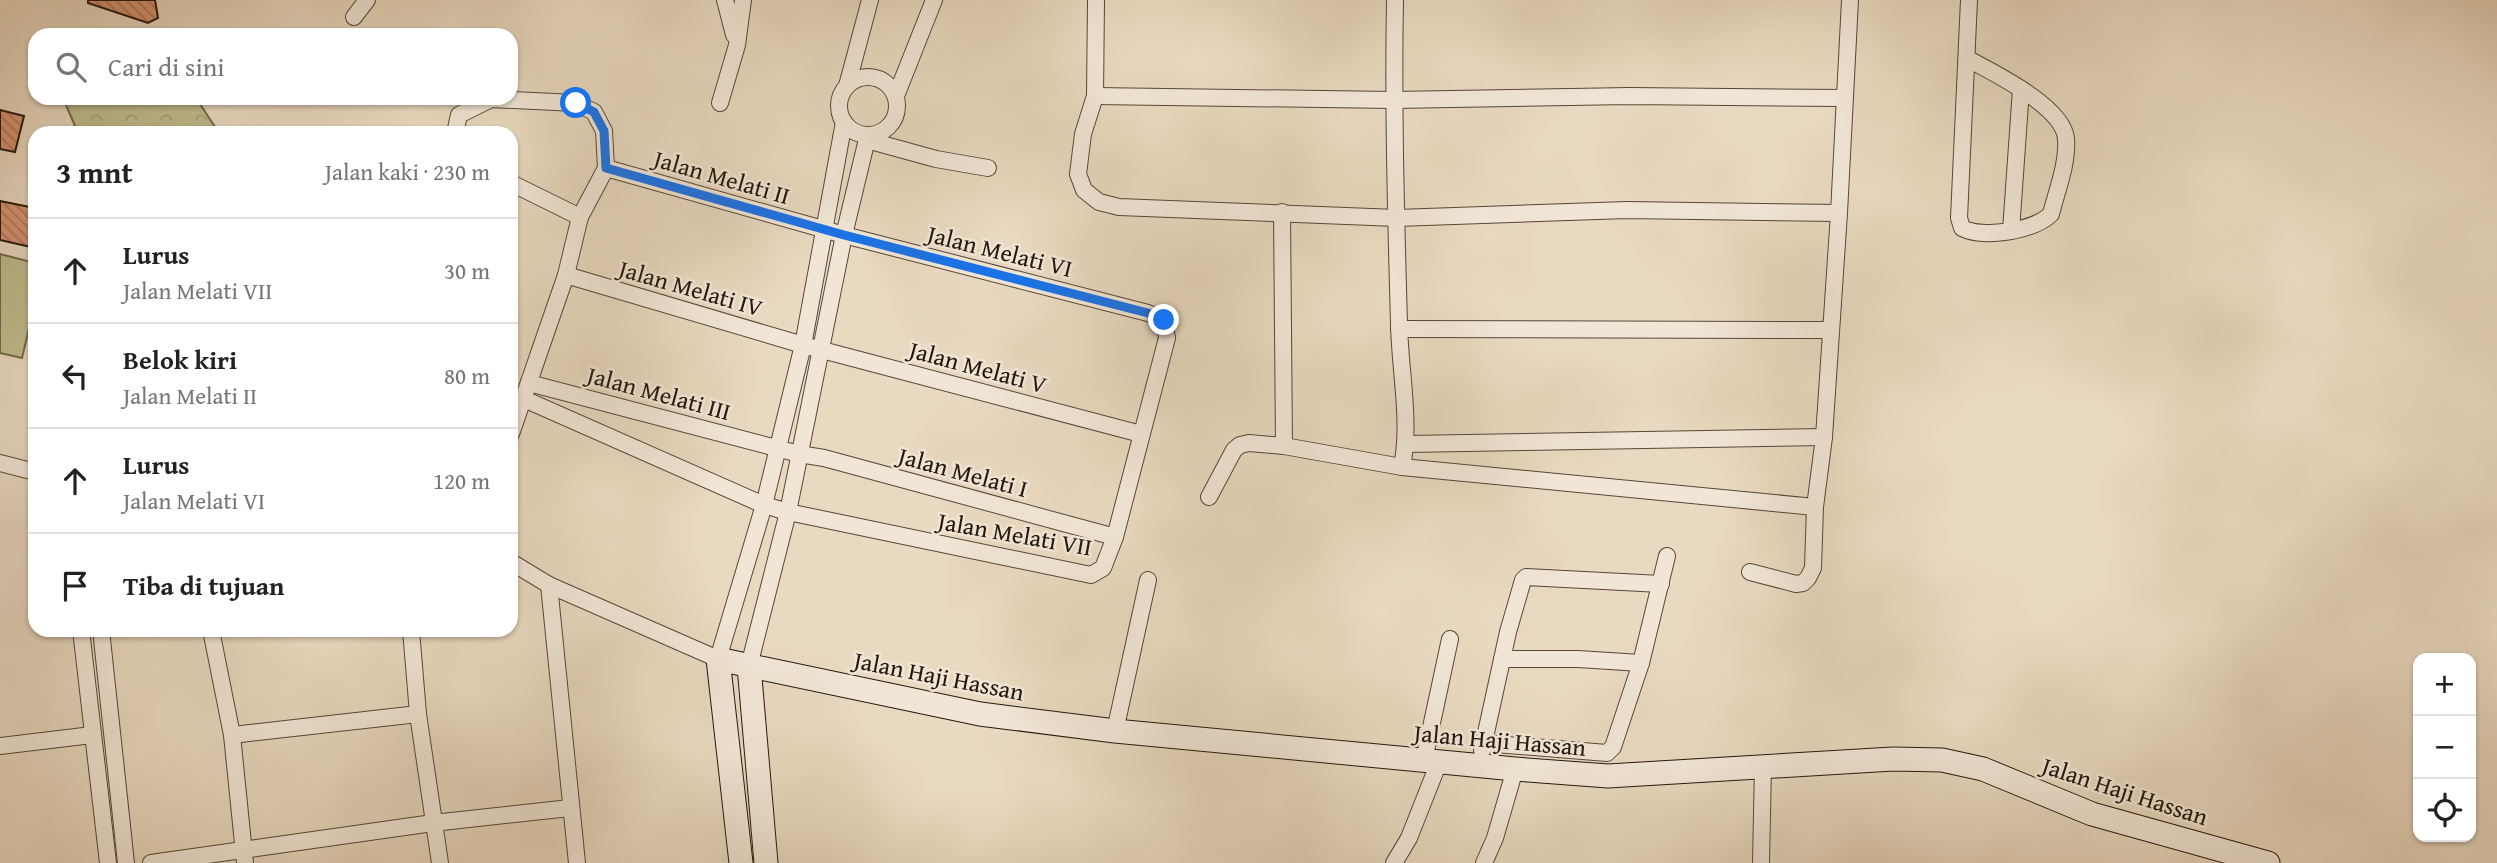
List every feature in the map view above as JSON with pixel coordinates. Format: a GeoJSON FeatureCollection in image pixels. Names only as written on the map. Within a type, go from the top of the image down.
{"type":"FeatureCollection","features":[{"type":"Feature","properties":{"kind":"street"},"geometry":{"type":"LineString","coordinates":[[355,18],[367,0]]}},
{"type":"Feature","properties":{"kind":"street"},"geometry":{"type":"LineString","coordinates":[[725,0],[737,45]]}},
{"type":"Feature","properties":{"kind":"street"},"geometry":{"type":"LineString","coordinates":[[720,103],[737,45],[743,0]]}},
{"type":"Feature","properties":{"kind":"street"},"geometry":{"type":"LineString","coordinates":[[870,0],[847,86],[839,103],[839,113],[844,122],[859,134],[868,137],[936,159],[988,169]]}},
{"type":"Feature","properties":{"kind":"street"},"geometry":{"type":"LineString","coordinates":[[896,96],[934,0]]}},
{"type":"Feature","properties":{"kind":"street"},"geometry":{"type":"LineString","coordinates":[[1096,0],[1095,96],[1083,134],[1078,174],[1084,190],[1099,202],[1119,207],[1397,218],[1627,210],[1839,213]]}},
{"type":"Feature","properties":{"kind":"street"},"geometry":{"type":"LineString","coordinates":[[1395,0],[1393,100],[1399,329],[1406,444],[1402,467]]}},
{"type":"Feature","properties":{"kind":"street"},"geometry":{"type":"LineString","coordinates":[[1750,572],[1796,584],[1803,583],[1813,568],[1815,507],[1824,437],[1829,330],[1839,213],[1850,0]]}},
{"type":"Feature","properties":{"kind":"street"},"geometry":{"type":"LineString","coordinates":[[1968,59],[2021,89],[2064,126],[2065,158],[2051,214],[2036,224],[2011,231],[1980,234],[1962,228],[1959,218],[1969,0]]}},
{"type":"Feature","properties":{"kind":"street"},"geometry":{"type":"LineString","coordinates":[[847,86],[865,77],[875,77],[884,81],[896,96],[898,105],[892,123],[868,137]]}},
{"type":"Feature","properties":{"kind":"street"},"geometry":{"type":"LineString","coordinates":[[2011,231],[2021,89]]}},
{"type":"Feature","properties":{"kind":"street"},"geometry":{"type":"LineString","coordinates":[[1095,96],[1393,100],[1630,96],[1843,98]]}},
{"type":"Feature","properties":{"kind":"street"},"geometry":{"type":"LineString","coordinates":[[518,100],[576,103],[594,112],[604,131],[606,168],[580,217],[566,275],[518,415]]}},
{"type":"Feature","properties":{"kind":"street"},"geometry":{"type":"LineString","coordinates":[[457,126],[459,115],[479,105]]}},
{"type":"Feature","properties":{"kind":"street"},"geometry":{"type":"LineString","coordinates":[[741,863],[718,659],[764,505],[803,345],[844,122]]}},
{"type":"Feature","properties":{"kind":"street"},"geometry":{"type":"LineString","coordinates":[[766,863],[749,666],[788,512],[844,235],[868,137]]}},
{"type":"Feature","properties":{"kind":"street","name":"Jalan Melati II"},"geometry":{"type":"LineString","coordinates":[[606,168],[825,230]]}},
{"type":"Feature","properties":{"kind":"street"},"geometry":{"type":"LineString","coordinates":[[518,186],[580,217]]}},
{"type":"Feature","properties":{"kind":"street"},"geometry":{"type":"LineString","coordinates":[[1282,212],[1284,446]]}},
{"type":"Feature","properties":{"kind":"street","name":"Jalan Melati VI"},"geometry":{"type":"LineString","coordinates":[[825,230],[1148,313],[1164,320]]}},
{"type":"Feature","properties":{"kind":"street","name":"Jalan Melati IV"},"geometry":{"type":"LineString","coordinates":[[566,275],[803,345]]}},
{"type":"Feature","properties":{"kind":"street","name":"Jalan Melati VII"},"geometry":{"type":"LineString","coordinates":[[764,505],[1091,575],[1103,568],[1115,537],[1167,338],[1164,320]]}},
{"type":"Feature","properties":{"kind":"street"},"geometry":{"type":"LineString","coordinates":[[1399,329],[1829,330]]}},
{"type":"Feature","properties":{"kind":"street","name":"Jalan Melati V"},"geometry":{"type":"LineString","coordinates":[[803,345],[1141,434]]}},
{"type":"Feature","properties":{"kind":"street","name":"Jalan Melati III"},"geometry":{"type":"LineString","coordinates":[[529,383],[799,454]]}},
{"type":"Feature","properties":{"kind":"street"},"geometry":{"type":"LineString","coordinates":[[524,399],[764,505]]}},
{"type":"Feature","properties":{"kind":"street"},"geometry":{"type":"LineString","coordinates":[[1406,444],[1824,437]]}},
{"type":"Feature","properties":{"kind":"street"},"geometry":{"type":"LineString","coordinates":[[1209,497],[1234,450],[1249,443],[1284,446],[1402,467],[1815,507]]}},
{"type":"Feature","properties":{"kind":"street","name":"Jalan Melati I"},"geometry":{"type":"LineString","coordinates":[[799,454],[824,458],[1115,537]]}},
{"type":"Feature","properties":{"kind":"street"},"geometry":{"type":"LineString","coordinates":[[0,463],[28,470]]}},
{"type":"Feature","properties":{"kind":"street"},"geometry":{"type":"LineString","coordinates":[[1661,584],[1526,577],[1502,659],[1481,754],[1607,753],[1618,738],[1641,663],[1661,584],[1667,556]]}},
{"type":"Feature","properties":{"kind":"street"},"geometry":{"type":"LineString","coordinates":[[518,566],[549,585],[718,659]]}},
{"type":"Feature","properties":{"kind":"street"},"geometry":{"type":"LineString","coordinates":[[1115,731],[1148,580]]}},
{"type":"Feature","properties":{"kind":"street"},"geometry":{"type":"LineString","coordinates":[[549,585],[577,863]]}},
{"type":"Feature","properties":{"kind":"street"},"geometry":{"type":"LineString","coordinates":[[81,637],[108,863]]}},
{"type":"Feature","properties":{"kind":"street"},"geometry":{"type":"LineString","coordinates":[[103,637],[126,863]]}},
{"type":"Feature","properties":{"kind":"street"},"geometry":{"type":"LineString","coordinates":[[212,637],[232,735],[244,856]]}},
{"type":"Feature","properties":{"kind":"street"},"geometry":{"type":"LineString","coordinates":[[412,637],[418,714],[440,863]]}},
{"type":"Feature","properties":{"kind":"street"},"geometry":{"type":"LineString","coordinates":[[1394,863],[1409,838],[1432,761],[1450,639]]}},
{"type":"Feature","properties":{"kind":"street","name":"Jalan Haji Hassan"},"geometry":{"type":"LineString","coordinates":[[718,659],[980,714],[1115,731],[1432,761],[1481,754],[1515,769],[1608,776],[1923,758],[1956,762],[1983,769],[2092,814],[2268,863]]}},
{"type":"Feature","properties":{"kind":"street"},"geometry":{"type":"LineString","coordinates":[[1502,659],[1578,659],[1641,663]]}},
{"type":"Feature","properties":{"kind":"street"},"geometry":{"type":"LineString","coordinates":[[232,735],[418,714]]}},
{"type":"Feature","properties":{"kind":"street"},"geometry":{"type":"LineString","coordinates":[[0,746],[92,735]]}},
{"type":"Feature","properties":{"kind":"street"},"geometry":{"type":"LineString","coordinates":[[1761,863],[1763,766]]}},
{"type":"Feature","properties":{"kind":"street"},"geometry":{"type":"LineString","coordinates":[[1484,863],[1495,838],[1515,769]]}},
{"type":"Feature","properties":{"kind":"street"},"geometry":{"type":"LineString","coordinates":[[151,863],[244,856],[433,823],[570,808]]}},
{"type":"Feature","properties":{"kind":"green space"},"geometry":{"type":"Polygon","coordinates":[[[66,105],[201,105],[214,126],[75,126],[66,105]]]}},
{"type":"Feature","properties":{"kind":"green space"},"geometry":{"type":"Polygon","coordinates":[[[0,254],[28,261],[28,333],[22,358],[0,353],[0,254]]]}},
{"type":"Feature","properties":{"kind":"building"},"geometry":{"type":"Polygon","coordinates":[[[88,0],[155,0],[158,18],[148,23],[88,3],[88,0]]]}},
{"type":"Feature","properties":{"kind":"building"},"geometry":{"type":"Polygon","coordinates":[[[0,110],[24,116],[15,152],[0,149],[0,110]]]}},
{"type":"Feature","properties":{"kind":"building"},"geometry":{"type":"Polygon","coordinates":[[[0,201],[28,207],[28,246],[0,240],[0,201]]]}},
{"type":"Feature","properties":{"kind":"route"},"geometry":{"type":"LineString","coordinates":[[576,103],[594,112],[604,131],[606,168],[844,235],[1148,313],[1164,320]]}}]}
